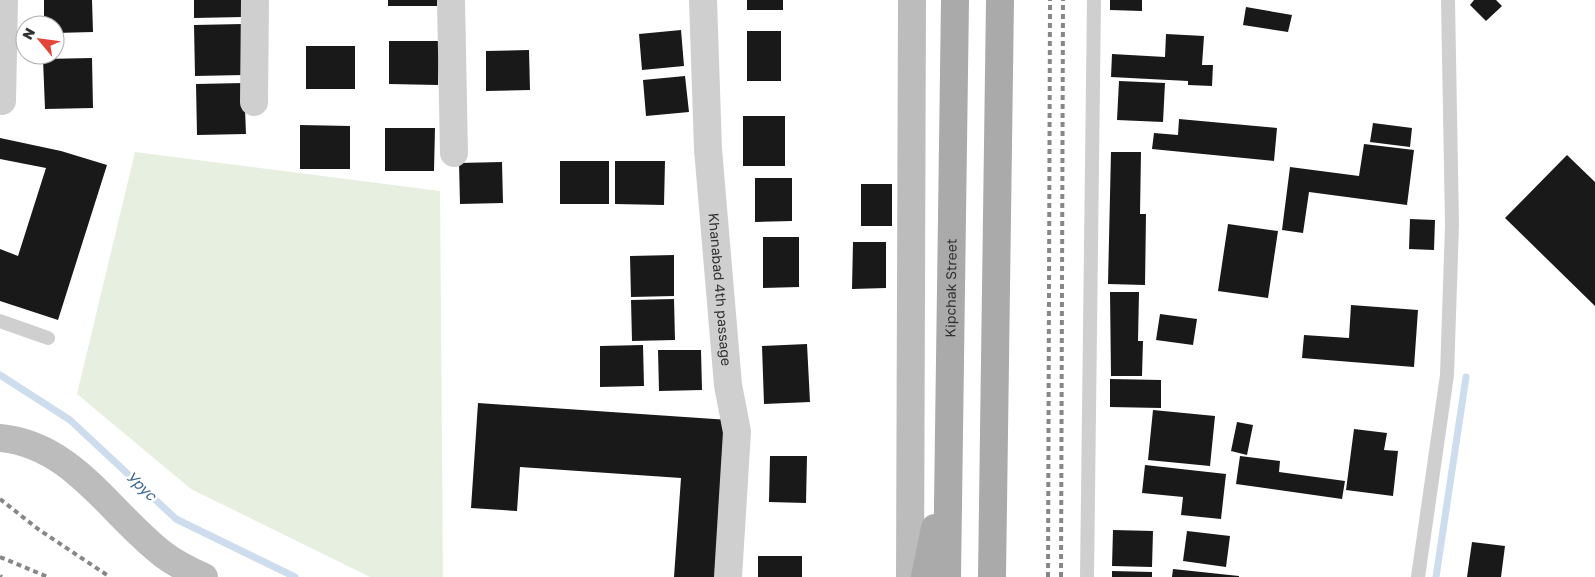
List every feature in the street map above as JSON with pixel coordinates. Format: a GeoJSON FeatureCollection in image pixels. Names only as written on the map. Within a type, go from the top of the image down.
{"type":"FeatureCollection","features":[{"type":"Feature","properties":{"kind":"main road","name":"Kipchak Street"},"geometry":{"type":"LineString","coordinates":[[947,577],[955,0]]}},
{"type":"Feature","properties":{"kind":"main road"},"geometry":{"type":"LineString","coordinates":[[992,577],[1000,0]]}},
{"type":"Feature","properties":{"kind":"main road"},"geometry":{"type":"LineString","coordinates":[[925,577],[947,470]]}},
{"type":"Feature","properties":{"kind":"street"},"geometry":{"type":"LineString","coordinates":[[2,101],[4,0]]}},
{"type":"Feature","properties":{"kind":"street"},"geometry":{"type":"LineString","coordinates":[[254,102],[255,0]]}},
{"type":"Feature","properties":{"kind":"street"},"geometry":{"type":"LineString","coordinates":[[451,0],[454,153]]}},
{"type":"Feature","properties":{"kind":"street","name":"Khanabad 4th passage"},"geometry":{"type":"LineString","coordinates":[[703,0],[708,150],[728,385],[737,432],[728,577]]}},
{"type":"Feature","properties":{"kind":"street"},"geometry":{"type":"LineString","coordinates":[[910,577],[912,0]]}},
{"type":"Feature","properties":{"kind":"street"},"geometry":{"type":"LineString","coordinates":[[0,438],[44,450],[67,464],[164,555],[204,577]]}},
{"type":"Feature","properties":{"kind":"lane"},"geometry":{"type":"LineString","coordinates":[[1086,577],[1094,0]]}},
{"type":"Feature","properties":{"kind":"lane"},"geometry":{"type":"LineString","coordinates":[[1418,577],[1447,375],[1452,225],[1448,0]]}},
{"type":"Feature","properties":{"kind":"lane"},"geometry":{"type":"LineString","coordinates":[[0,321],[48,338]]}},
{"type":"Feature","properties":{"kind":"shaded area"},"geometry":{"type":"Polygon","coordinates":[[[135,152],[440,191],[443,577],[370,577],[191,489],[77,394],[135,152]]]}},
{"type":"Feature","properties":{"kind":"building"},"geometry":{"type":"Polygon","coordinates":[[[44,0],[92,0],[93,32],[65,33],[65,15],[44,15],[44,0]]]}},
{"type":"Feature","properties":{"kind":"building"},"geometry":{"type":"Polygon","coordinates":[[[194,0],[242,0],[243,17],[194,18],[194,0]]]}},
{"type":"Feature","properties":{"kind":"building"},"geometry":{"type":"Polygon","coordinates":[[[388,0],[437,0],[437,6],[388,6],[388,0]]]}},
{"type":"Feature","properties":{"kind":"building"},"geometry":{"type":"Polygon","coordinates":[[[747,0],[783,0],[783,10],[747,10],[747,0]]]}},
{"type":"Feature","properties":{"kind":"building"},"geometry":{"type":"Polygon","coordinates":[[[1110,0],[1142,0],[1142,11],[1110,10],[1110,0]]]}},
{"type":"Feature","properties":{"kind":"building"},"geometry":{"type":"Polygon","coordinates":[[[1474,0],[1496,0],[1502,6],[1486,21],[1470,5],[1474,0]]]}},
{"type":"Feature","properties":{"kind":"building"},"geometry":{"type":"Polygon","coordinates":[[[1246,7],[1292,15],[1288,32],[1243,25],[1246,7]]]}},
{"type":"Feature","properties":{"kind":"building"},"geometry":{"type":"Polygon","coordinates":[[[243,24],[244,75],[195,76],[194,25],[243,24]]]}},
{"type":"Feature","properties":{"kind":"building"},"geometry":{"type":"Polygon","coordinates":[[[681,30],[684,66],[642,70],[639,34],[681,30]]]}},
{"type":"Feature","properties":{"kind":"building"},"geometry":{"type":"Polygon","coordinates":[[[747,31],[781,31],[781,81],[747,81],[747,31]]]}},
{"type":"Feature","properties":{"kind":"building"},"geometry":{"type":"Polygon","coordinates":[[[1166,34],[1204,36],[1202,65],[1213,65],[1212,86],[1188,85],[1188,81],[1111,77],[1112,54],[1165,57],[1166,34]]]}},
{"type":"Feature","properties":{"kind":"building"},"geometry":{"type":"Polygon","coordinates":[[[389,41],[439,41],[438,85],[389,84],[389,41]]]}},
{"type":"Feature","properties":{"kind":"building"},"geometry":{"type":"Polygon","coordinates":[[[306,46],[355,46],[355,89],[306,89],[306,46]]]}},
{"type":"Feature","properties":{"kind":"building"},"geometry":{"type":"Polygon","coordinates":[[[529,50],[530,90],[486,91],[486,51],[529,50]]]}},
{"type":"Feature","properties":{"kind":"building"},"geometry":{"type":"Polygon","coordinates":[[[92,58],[93,108],[45,109],[43,65],[65,65],[65,59],[92,58]]]}},
{"type":"Feature","properties":{"kind":"building"},"geometry":{"type":"Polygon","coordinates":[[[685,76],[689,112],[646,116],[643,80],[685,76]]]}},
{"type":"Feature","properties":{"kind":"building"},"geometry":{"type":"Polygon","coordinates":[[[1119,81],[1165,83],[1163,122],[1117,120],[1119,81]]]}},
{"type":"Feature","properties":{"kind":"building"},"geometry":{"type":"Polygon","coordinates":[[[244,83],[246,134],[197,135],[196,84],[244,83]]]}},
{"type":"Feature","properties":{"kind":"building"},"geometry":{"type":"Polygon","coordinates":[[[743,116],[785,116],[785,166],[743,166],[743,116]]]}},
{"type":"Feature","properties":{"kind":"building"},"geometry":{"type":"Polygon","coordinates":[[[1179,119],[1277,128],[1274,161],[1152,149],[1154,133],[1178,135],[1179,119]]]}},
{"type":"Feature","properties":{"kind":"building"},"geometry":{"type":"Polygon","coordinates":[[[1373,123],[1412,128],[1410,147],[1370,142],[1373,123]]]}},
{"type":"Feature","properties":{"kind":"building"},"geometry":{"type":"Polygon","coordinates":[[[300,125],[350,126],[350,169],[300,169],[300,125]]]}},
{"type":"Feature","properties":{"kind":"building"},"geometry":{"type":"Polygon","coordinates":[[[385,128],[435,128],[434,171],[385,171],[385,128]]]}},
{"type":"Feature","properties":{"kind":"building"},"geometry":{"type":"Polygon","coordinates":[[[0,138],[61,151],[107,165],[58,320],[0,301],[0,249],[18,256],[46,168],[0,159],[0,138]]]}},
{"type":"Feature","properties":{"kind":"building"},"geometry":{"type":"Polygon","coordinates":[[[1364,144],[1414,150],[1407,205],[1309,192],[1303,233],[1282,230],[1290,167],[1359,176],[1364,144]]]}},
{"type":"Feature","properties":{"kind":"building"},"geometry":{"type":"Polygon","coordinates":[[[1111,152],[1141,152],[1140,214],[1146,214],[1145,285],[1108,284],[1111,152]]]}},
{"type":"Feature","properties":{"kind":"building"},"geometry":{"type":"Polygon","coordinates":[[[1567,155],[1595,182],[1595,306],[1505,218],[1567,155]]]}},
{"type":"Feature","properties":{"kind":"building"},"geometry":{"type":"Polygon","coordinates":[[[560,161],[609,161],[609,204],[560,204],[560,161]]]}},
{"type":"Feature","properties":{"kind":"building"},"geometry":{"type":"Polygon","coordinates":[[[615,161],[665,161],[664,205],[615,204],[615,161]]]}},
{"type":"Feature","properties":{"kind":"building"},"geometry":{"type":"Polygon","coordinates":[[[502,162],[503,203],[460,204],[459,163],[502,162]]]}},
{"type":"Feature","properties":{"kind":"building"},"geometry":{"type":"Polygon","coordinates":[[[755,178],[792,178],[792,221],[755,222],[755,178]]]}},
{"type":"Feature","properties":{"kind":"building"},"geometry":{"type":"Polygon","coordinates":[[[861,184],[892,184],[892,226],[861,226],[861,184]]]}},
{"type":"Feature","properties":{"kind":"building"},"geometry":{"type":"Polygon","coordinates":[[[1410,219],[1435,220],[1434,250],[1409,249],[1410,219]]]}},
{"type":"Feature","properties":{"kind":"building"},"geometry":{"type":"Polygon","coordinates":[[[1228,224],[1278,231],[1268,298],[1218,291],[1228,224]]]}},
{"type":"Feature","properties":{"kind":"building"},"geometry":{"type":"Polygon","coordinates":[[[763,237],[799,237],[799,287],[763,288],[763,237]]]}},
{"type":"Feature","properties":{"kind":"building"},"geometry":{"type":"Polygon","coordinates":[[[853,242],[886,242],[886,288],[852,289],[853,242]]]}},
{"type":"Feature","properties":{"kind":"building"},"geometry":{"type":"Polygon","coordinates":[[[674,255],[674,296],[631,297],[630,256],[674,255]]]}},
{"type":"Feature","properties":{"kind":"building"},"geometry":{"type":"Polygon","coordinates":[[[1110,292],[1139,292],[1138,341],[1143,341],[1142,376],[1111,376],[1110,292]]]}},
{"type":"Feature","properties":{"kind":"building"},"geometry":{"type":"Polygon","coordinates":[[[674,299],[675,340],[632,341],[631,300],[674,299]]]}},
{"type":"Feature","properties":{"kind":"building"},"geometry":{"type":"Polygon","coordinates":[[[1351,305],[1418,310],[1414,367],[1302,358],[1304,335],[1349,338],[1351,305]]]}},
{"type":"Feature","properties":{"kind":"building"},"geometry":{"type":"Polygon","coordinates":[[[1160,314],[1197,319],[1193,345],[1156,340],[1160,314]]]}},
{"type":"Feature","properties":{"kind":"building"},"geometry":{"type":"Polygon","coordinates":[[[807,344],[810,402],[764,404],[762,346],[807,344]]]}},
{"type":"Feature","properties":{"kind":"building"},"geometry":{"type":"Polygon","coordinates":[[[643,345],[644,386],[600,387],[600,346],[643,345]]]}},
{"type":"Feature","properties":{"kind":"building"},"geometry":{"type":"Polygon","coordinates":[[[658,350],[701,350],[702,390],[659,391],[658,350]]]}},
{"type":"Feature","properties":{"kind":"building"},"geometry":{"type":"Polygon","coordinates":[[[1110,379],[1161,380],[1161,408],[1110,407],[1110,379]]]}},
{"type":"Feature","properties":{"kind":"building"},"geometry":{"type":"Polygon","coordinates":[[[478,403],[729,420],[718,577],[674,577],[681,478],[520,467],[517,511],[471,508],[478,403]]]}},
{"type":"Feature","properties":{"kind":"building"},"geometry":{"type":"Polygon","coordinates":[[[1153,410],[1215,416],[1210,466],[1148,460],[1153,410]]]}},
{"type":"Feature","properties":{"kind":"building"},"geometry":{"type":"Polygon","coordinates":[[[1237,422],[1253,425],[1247,455],[1231,451],[1237,422]]]}},
{"type":"Feature","properties":{"kind":"building"},"geometry":{"type":"Polygon","coordinates":[[[1354,429],[1387,433],[1384,450],[1398,451],[1393,496],[1346,490],[1354,429]]]}},
{"type":"Feature","properties":{"kind":"building"},"geometry":{"type":"Polygon","coordinates":[[[770,456],[807,456],[806,503],[769,502],[770,456]]]}},
{"type":"Feature","properties":{"kind":"building"},"geometry":{"type":"Polygon","coordinates":[[[1240,456],[1280,461],[1279,472],[1345,481],[1342,499],[1236,484],[1240,456]]]}},
{"type":"Feature","properties":{"kind":"building"},"geometry":{"type":"Polygon","coordinates":[[[1145,465],[1226,474],[1221,519],[1181,515],[1183,497],[1142,493],[1145,465]]]}},
{"type":"Feature","properties":{"kind":"building"},"geometry":{"type":"Polygon","coordinates":[[[1113,530],[1153,531],[1152,567],[1112,566],[1113,530]]]}},
{"type":"Feature","properties":{"kind":"building"},"geometry":{"type":"Polygon","coordinates":[[[1187,531],[1230,536],[1226,567],[1183,561],[1187,531]]]}},
{"type":"Feature","properties":{"kind":"building"},"geometry":{"type":"Polygon","coordinates":[[[1472,542],[1505,546],[1501,577],[1467,577],[1472,542]]]}},
{"type":"Feature","properties":{"kind":"building"},"geometry":{"type":"Polygon","coordinates":[[[758,556],[802,556],[802,577],[758,577],[758,556]]]}},
{"type":"Feature","properties":{"kind":"building"},"geometry":{"type":"Polygon","coordinates":[[[1173,569],[1239,576],[1239,577],[1172,577],[1173,569]]]}},
{"type":"Feature","properties":{"kind":"building"},"geometry":{"type":"Polygon","coordinates":[[[1112,571],[1152,572],[1152,577],[1112,577],[1112,571]]]}},
{"type":"Feature","properties":{"kind":"waterway","name":"Урус"},"geometry":{"type":"LineString","coordinates":[[0,375],[70,420],[176,519],[295,577]]}},
{"type":"Feature","properties":{"kind":"waterway"},"geometry":{"type":"LineString","coordinates":[[1436,577],[1466,377]]}},
{"type":"Feature","properties":{"kind":"railway"},"geometry":{"type":"LineString","coordinates":[[1048,577],[1050,0]]}},
{"type":"Feature","properties":{"kind":"railway"},"geometry":{"type":"LineString","coordinates":[[1061,577],[1063,0]]}},
{"type":"Feature","properties":{"kind":"railway"},"geometry":{"type":"LineString","coordinates":[[0,499],[38,529],[110,577]]}},
{"type":"Feature","properties":{"kind":"railway"},"geometry":{"type":"LineString","coordinates":[[0,557],[48,577]]}}]}
